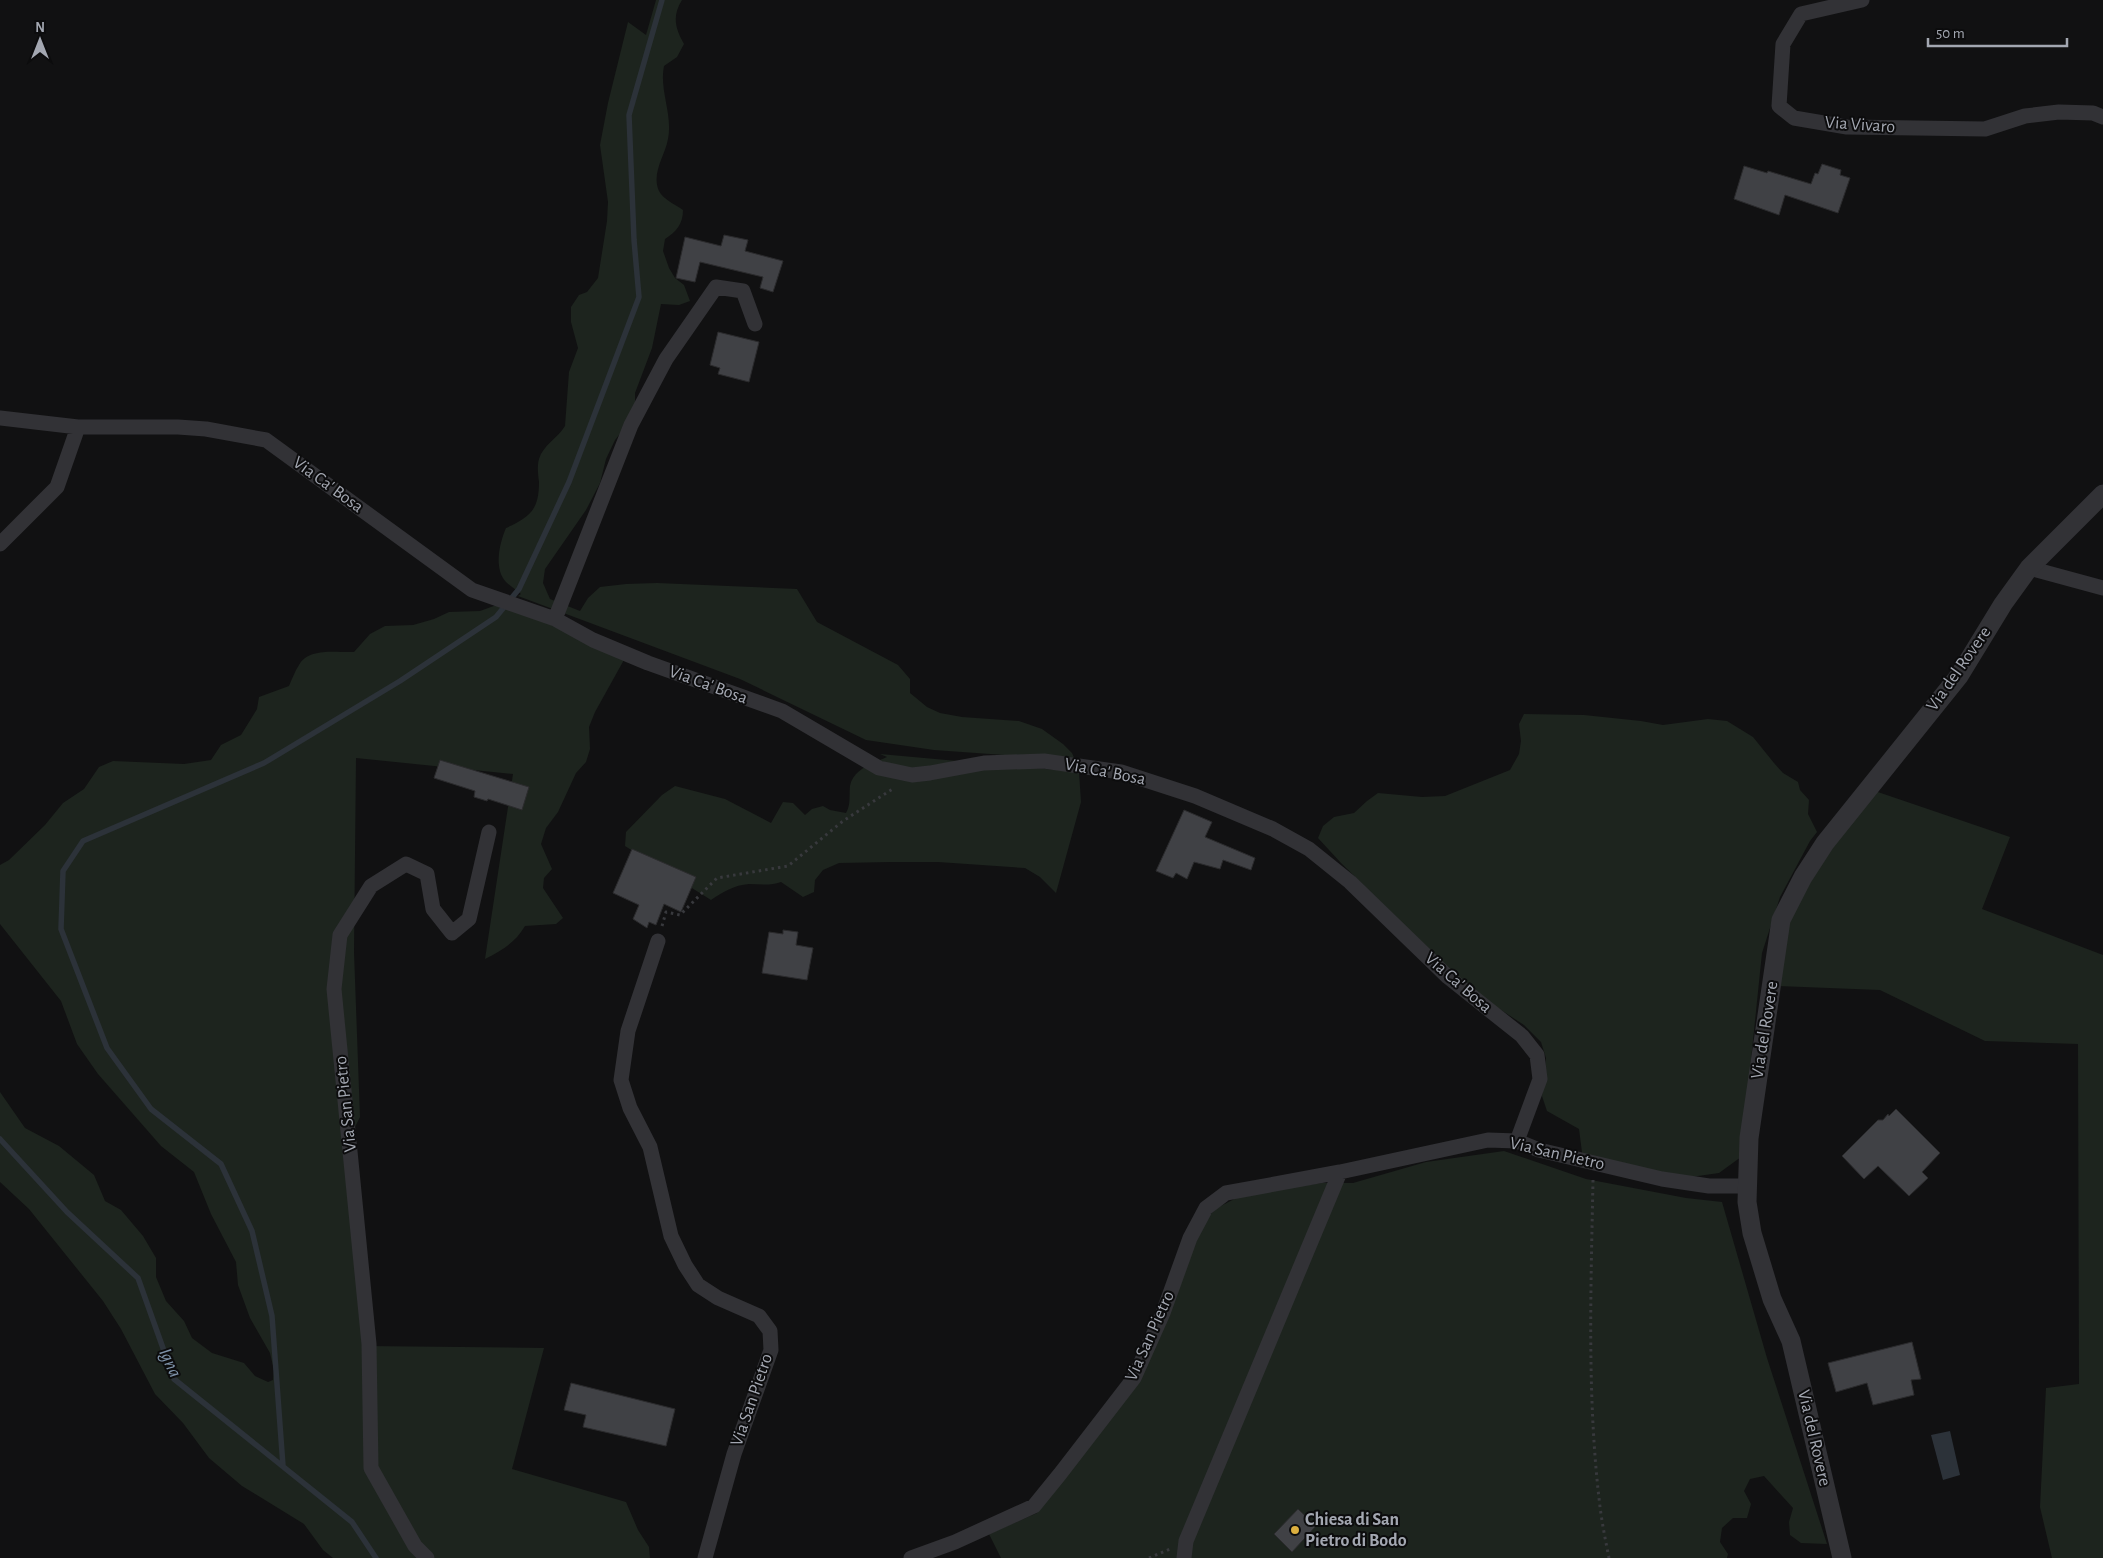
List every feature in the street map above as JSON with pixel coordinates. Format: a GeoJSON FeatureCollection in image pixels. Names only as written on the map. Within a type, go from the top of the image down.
{"type":"FeatureCollection","features":[{"type":"Feature","properties":{"kind":"street","name":"Via Vivaro"},"geometry":{"type":"LineString","coordinates":[[1862,0],[1801,14],[1783,44],[1779,106],[1794,118],[1847,127],[1942,130],[1985,129],[2026,116],[2059,112],[2092,113],[2103,117]]}},
{"type":"Feature","properties":{"kind":"street"},"geometry":{"type":"LineString","coordinates":[[555,619],[631,425],[666,359],[716,287],[743,291],[755,324]]}},
{"type":"Feature","properties":{"kind":"street","name":"Via Ca' Bosa"},"geometry":{"type":"LineString","coordinates":[[0,418],[78,427],[178,427],[206,429],[266,440],[472,590],[555,619],[592,640],[648,663],[782,711],[879,768],[912,775],[930,774],[984,763],[1044,761],[1121,772],[1195,796],[1273,829],[1309,849],[1350,882],[1448,978],[1522,1036],[1538,1055],[1540,1079],[1517,1141]]}},
{"type":"Feature","properties":{"kind":"street"},"geometry":{"type":"LineString","coordinates":[[0,544],[57,487],[78,427]]}},
{"type":"Feature","properties":{"kind":"street"},"geometry":{"type":"LineString","coordinates":[[2103,494],[2029,568],[2103,588]]}},
{"type":"Feature","properties":{"kind":"street","name":"Via del Rovere"},"geometry":{"type":"LineString","coordinates":[[1842,1558],[1791,1341],[1772,1299],[1752,1233],[1746,1186],[1749,1138],[1756,1083],[1781,920],[1803,878],[1825,843],[1959,676],[2003,604],[2029,568]]}},
{"type":"Feature","properties":{"kind":"street","name":"Via San Pietro"},"geometry":{"type":"LineString","coordinates":[[427,1558],[415,1546],[371,1468],[369,1344],[334,990],[340,935],[371,886],[406,864],[427,874],[432,909],[452,934],[469,919],[489,832]]}},
{"type":"Feature","properties":{"kind":"street","name":"Via San Pietro"},"geometry":{"type":"LineString","coordinates":[[658,942],[628,1031],[621,1080],[630,1108],[650,1147],[671,1236],[685,1265],[698,1285],[718,1298],[759,1316],[770,1331],[771,1350],[734,1454],[706,1558]]}},
{"type":"Feature","properties":{"kind":"street","name":"Via San Pietro"},"geometry":{"type":"LineString","coordinates":[[911,1558],[955,1542],[1034,1506],[1134,1378],[1163,1313],[1190,1238],[1206,1208],[1226,1193],[1340,1172],[1488,1140],[1517,1141],[1539,1150],[1662,1179],[1699,1185],[1746,1186]]}},
{"type":"Feature","properties":{"kind":"street"},"geometry":{"type":"LineString","coordinates":[[1184,1558],[1186,1541],[1340,1172]]}},
{"type":"Feature","properties":{"kind":"path"},"geometry":{"type":"LineString","coordinates":[[658,942],[666,912],[680,915],[717,878],[788,866],[843,821],[886,795],[912,775]]}},
{"type":"Feature","properties":{"kind":"path"},"geometry":{"type":"LineString","coordinates":[[1593,1162],[1590,1327],[1592,1388],[1599,1498],[1608,1558]]}},
{"type":"Feature","properties":{"kind":"shaded area"},"geometry":{"type":"Polygon","coordinates":[[[656,0],[682,0],[677,11],[676,22],[678,33],[684,44],[677,57],[664,66],[663,84],[669,130],[668,139],[659,165],[657,184],[661,194],[683,210],[682,219],[678,227],[665,239],[663,251],[669,268],[675,278],[684,285],[690,301],[679,305],[661,304],[652,348],[635,393],[635,405],[627,425],[615,440],[606,459],[600,483],[586,510],[545,569],[543,583],[550,599],[580,611],[588,598],[600,587],[626,584],[657,583],[797,589],[817,622],[898,665],[910,679],[910,693],[927,707],[940,713],[962,717],[1019,721],[1042,729],[1063,744],[1072,753],[1075,760],[934,750],[866,740],[740,679],[518,596],[521,594],[508,584],[502,576],[499,555],[506,528],[527,516],[535,506],[539,492],[539,459],[547,446],[565,426],[569,372],[578,348],[571,322],[571,307],[579,295],[587,292],[598,278],[607,221],[608,202],[600,145],[608,103],[628,22],[646,35],[656,0]]]}},
{"type":"Feature","properties":{"kind":"shaded area"},"geometry":{"type":"Polygon","coordinates":[[[502,603],[625,658],[595,712],[589,727],[590,749],[586,762],[576,773],[558,812],[546,828],[541,844],[552,869],[544,878],[543,888],[563,918],[556,924],[525,926],[512,942],[485,959],[513,774],[356,758],[354,952],[360,1117],[345,1147],[364,1346],[544,1348],[512,1469],[626,1502],[638,1530],[649,1547],[650,1558],[333,1558],[323,1550],[304,1524],[242,1486],[209,1458],[183,1423],[155,1394],[121,1329],[103,1301],[29,1209],[0,1182],[0,1092],[25,1128],[59,1146],[94,1175],[105,1201],[121,1210],[143,1236],[156,1258],[156,1277],[166,1301],[184,1321],[192,1338],[212,1353],[244,1363],[255,1376],[268,1382],[273,1380],[274,1370],[270,1353],[250,1318],[238,1285],[236,1262],[211,1214],[194,1172],[161,1146],[98,1074],[77,1044],[61,1001],[0,924],[0,865],[9,860],[45,825],[63,803],[84,789],[99,767],[113,761],[184,764],[211,760],[221,745],[241,735],[257,709],[259,697],[289,686],[295,672],[304,659],[324,652],[354,652],[370,634],[385,626],[413,625],[449,612],[480,611],[502,603]]]}},
{"type":"Feature","properties":{"kind":"shaded area"},"geometry":{"type":"Polygon","coordinates":[[[1524,714],[1584,715],[1663,725],[1708,719],[1727,721],[1753,737],[1783,773],[1798,782],[1800,790],[1809,800],[1808,814],[1817,832],[1810,841],[1780,897],[1762,953],[1741,1157],[1719,1173],[1691,1177],[1583,1160],[1579,1129],[1547,1111],[1542,1096],[1546,1058],[1541,1042],[1524,1025],[1469,989],[1318,838],[1323,826],[1334,817],[1354,813],[1378,793],[1422,797],[1445,796],[1510,770],[1519,754],[1521,741],[1519,724],[1524,714]]]}},
{"type":"Feature","properties":{"kind":"shaded area"},"geometry":{"type":"Polygon","coordinates":[[[880,754],[1079,772],[1081,802],[1056,893],[1040,877],[1025,868],[938,862],[839,863],[823,870],[815,880],[814,892],[803,897],[781,882],[734,887],[711,900],[625,846],[626,832],[662,795],[675,786],[725,799],[771,823],[783,802],[793,803],[805,815],[812,809],[823,806],[830,810],[846,813],[852,780],[864,767],[887,757],[880,754]]]}},
{"type":"Feature","properties":{"kind":"shaded area"},"geometry":{"type":"Polygon","coordinates":[[[1872,790],[2010,837],[1982,909],[2103,955],[2103,1558],[2052,1558],[2040,1507],[2046,1388],[2079,1384],[2078,1044],[1985,1041],[1880,990],[1775,986],[1778,957],[1795,903],[1872,790]]]}},
{"type":"Feature","properties":{"kind":"shaded area"},"geometry":{"type":"Polygon","coordinates":[[[1504,1151],[1586,1179],[1686,1198],[1722,1202],[1767,1358],[1827,1544],[1801,1543],[1790,1535],[1789,1522],[1793,1508],[1764,1476],[1750,1479],[1744,1491],[1751,1504],[1747,1518],[1733,1518],[1722,1528],[1720,1542],[1728,1554],[1727,1558],[1001,1558],[989,1534],[1037,1513],[1144,1372],[1200,1224],[1217,1208],[1244,1194],[1322,1183],[1353,1183],[1426,1162],[1504,1151]]]}},
{"type":"Feature","properties":{"kind":"shaded area"},"geometry":{"type":"Polygon","coordinates":[[[1950,1431],[1960,1475],[1943,1480],[1931,1435],[1950,1431]]]}},
{"type":"Feature","properties":{"kind":"building"},"geometry":{"type":"Polygon","coordinates":[[[1822,164],[1841,170],[1840,175],[1850,178],[1838,213],[1785,195],[1779,215],[1734,199],[1744,166],[1811,184],[1815,173],[1818,174],[1822,164]]]}},
{"type":"Feature","properties":{"kind":"building"},"geometry":{"type":"Polygon","coordinates":[[[724,235],[748,240],[745,251],[783,261],[773,292],[760,288],[763,277],[700,262],[695,282],[676,278],[685,237],[721,246],[724,235]]]}},
{"type":"Feature","properties":{"kind":"building"},"geometry":{"type":"Polygon","coordinates":[[[718,332],[759,342],[749,382],[718,374],[720,368],[710,365],[718,332]]]}},
{"type":"Feature","properties":{"kind":"building"},"geometry":{"type":"Polygon","coordinates":[[[440,760],[529,787],[522,810],[488,799],[487,801],[474,797],[475,791],[434,778],[440,760]]]}},
{"type":"Feature","properties":{"kind":"building"},"geometry":{"type":"Polygon","coordinates":[[[1184,810],[1212,822],[1205,837],[1255,858],[1251,870],[1223,860],[1220,869],[1194,862],[1187,879],[1176,873],[1173,878],[1156,871],[1184,810]]]}},
{"type":"Feature","properties":{"kind":"building"},"geometry":{"type":"Polygon","coordinates":[[[632,849],[696,877],[681,912],[664,904],[656,925],[649,922],[647,928],[633,919],[639,905],[613,893],[632,849]]]}},
{"type":"Feature","properties":{"kind":"building"},"geometry":{"type":"Polygon","coordinates":[[[783,930],[798,932],[796,945],[813,948],[807,980],[762,973],[769,932],[783,934],[783,930]]]}},
{"type":"Feature","properties":{"kind":"building"},"geometry":{"type":"Polygon","coordinates":[[[1896,1109],[1940,1153],[1922,1172],[1928,1178],[1909,1196],[1878,1166],[1864,1179],[1842,1156],[1878,1120],[1883,1120],[1896,1109]]]}},
{"type":"Feature","properties":{"kind":"building"},"geometry":{"type":"Polygon","coordinates":[[[1912,1342],[1921,1379],[1911,1380],[1914,1395],[1873,1405],[1867,1383],[1836,1392],[1828,1363],[1912,1342]]]}},
{"type":"Feature","properties":{"kind":"building"},"geometry":{"type":"Polygon","coordinates":[[[571,1383],[675,1409],[666,1446],[583,1427],[586,1415],[564,1410],[571,1383]]]}},
{"type":"Feature","properties":{"kind":"building","name":"Chiesa di San Pietro di Bodo"},"geometry":{"type":"Polygon","coordinates":[[[1298,1509],[1316,1526],[1292,1552],[1274,1534],[1298,1509]]]}},
{"type":"Feature","properties":{"kind":"waterway"},"geometry":{"type":"LineString","coordinates":[[283,1466],[272,1316],[252,1231],[221,1164],[151,1109],[107,1048],[61,929],[63,871],[83,841],[264,763],[400,681],[496,617],[519,589],[569,482],[639,297],[634,240],[629,115],[662,0]]}},
{"type":"Feature","properties":{"kind":"waterway","name":"Igna"},"geometry":{"type":"LineString","coordinates":[[0,1139],[67,1212],[138,1278],[174,1379],[352,1522],[376,1558]]}},
{"type":"Feature","properties":{"kind":"place","name":"Chiesa di San Pietro di Bodo"},"geometry":{"type":"Point","coordinates":[1295,1530]}}]}
